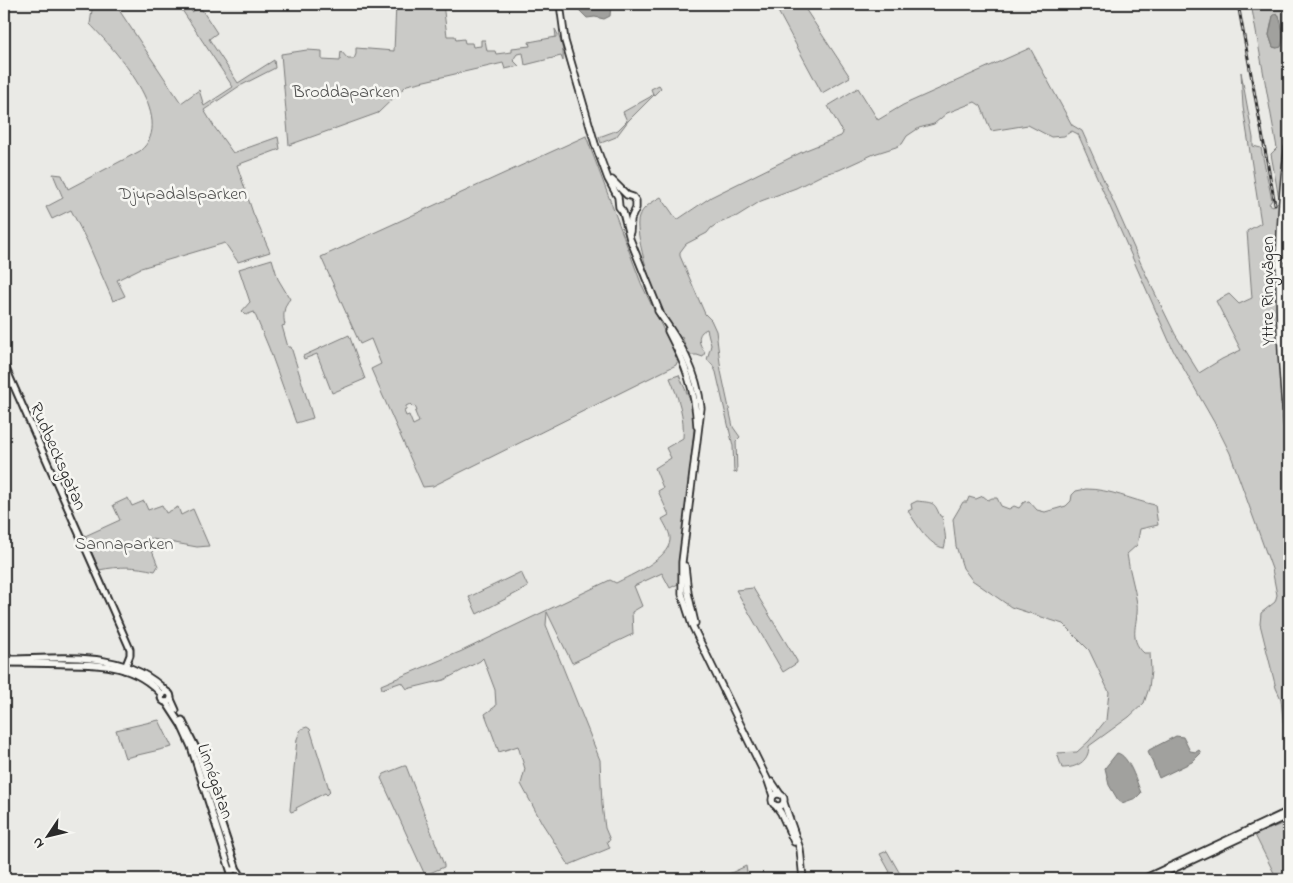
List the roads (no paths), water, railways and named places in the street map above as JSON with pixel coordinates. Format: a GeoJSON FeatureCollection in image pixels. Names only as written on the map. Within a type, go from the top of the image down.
{"type":"FeatureCollection","features":[{"type":"Feature","properties":{"kind":"highway","name":"Yttre Ringvägen"},"geometry":{"type":"LineString","coordinates":[[1289,148],[1283,206],[1280,300],[1282,353],[1289,433]]}},
{"type":"Feature","properties":{"kind":"main road"},"geometry":{"type":"LineString","coordinates":[[560,4],[565,41],[602,164],[619,201],[619,207],[630,239],[658,311],[681,345],[695,377],[701,408],[684,544],[688,593],[700,638],[768,780],[773,796],[772,802],[781,812],[798,853],[803,879]]}},
{"type":"Feature","properties":{"kind":"main road"},"geometry":{"type":"LineString","coordinates":[[602,164],[614,182],[627,196]]}},
{"type":"Feature","properties":{"kind":"main road"},"geometry":{"type":"LineString","coordinates":[[619,201],[623,196],[633,197],[636,201],[637,206],[631,219],[630,239]]}},
{"type":"Feature","properties":{"kind":"main road"},"geometry":{"type":"LineString","coordinates":[[622,212],[628,214],[633,212]]}},
{"type":"Feature","properties":{"kind":"main road"},"geometry":{"type":"LineString","coordinates":[[725,692],[773,784],[784,797],[784,803],[800,849],[803,879]]}},
{"type":"Feature","properties":{"kind":"main road"},"geometry":{"type":"LineString","coordinates":[[773,796],[780,794]]}},
{"type":"Feature","properties":{"kind":"main road"},"geometry":{"type":"LineString","coordinates":[[776,806],[784,803]]}},
{"type":"Feature","properties":{"kind":"street","name":"Rudbecksgatan"},"geometry":{"type":"LineString","coordinates":[[4,364],[130,649],[130,655],[124,667]]}},
{"type":"Feature","properties":{"kind":"street"},"geometry":{"type":"LineString","coordinates":[[4,659],[97,659],[124,667],[154,680],[164,693],[170,694],[168,701],[162,700],[164,693]]}},
{"type":"Feature","properties":{"kind":"street"},"geometry":{"type":"LineString","coordinates":[[4,663],[96,664],[124,667]]}},
{"type":"Feature","properties":{"kind":"street","name":"Linnégatan"},"geometry":{"type":"LineString","coordinates":[[168,701],[197,750],[234,871],[233,878],[237,879]]}},
{"type":"Feature","properties":{"kind":"street"},"geometry":{"type":"LineString","coordinates":[[1143,879],[1289,811]]}},
{"type":"Feature","properties":{"kind":"street"},"geometry":{"type":"LineString","coordinates":[[1152,879],[1289,815]]}},
{"type":"Feature","properties":{"kind":"railway"},"geometry":{"type":"LineString","coordinates":[[1238,4],[1275,204]]}},
{"type":"Feature","properties":{"kind":"park label","name":"Broddaparken"},"geometry":{"type":"Point","coordinates":[346,91]}},
{"type":"Feature","properties":{"kind":"park label","name":"Djupadalsparken"},"geometry":{"type":"Point","coordinates":[183,193]}},
{"type":"Feature","properties":{"kind":"park label","name":"Sannaparken"},"geometry":{"type":"Point","coordinates":[124,543]}}]}
